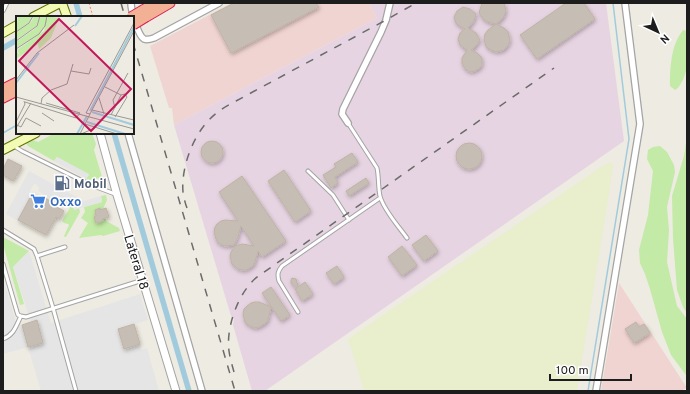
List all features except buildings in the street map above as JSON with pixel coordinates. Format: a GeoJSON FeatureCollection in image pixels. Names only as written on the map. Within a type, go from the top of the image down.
{"type":"FeatureCollection","features":[{"type":"Feature","properties":{"kind":"highway"},"geometry":{"type":"LineString","coordinates":[[134,24],[155,3]]}},
{"type":"Feature","properties":{"kind":"highway"},"geometry":{"type":"LineString","coordinates":[[134,16],[170,3]]}},
{"type":"Feature","properties":{"kind":"highway"},"geometry":{"type":"LineString","coordinates":[[3,89],[16,82]]}},
{"type":"Feature","properties":{"kind":"highway"},"geometry":{"type":"LineString","coordinates":[[3,98],[16,92]]}},
{"type":"Feature","properties":{"kind":"main road"},"geometry":{"type":"LineString","coordinates":[[35,16],[61,3],[67,16]]}},
{"type":"Feature","properties":{"kind":"main road"},"geometry":{"type":"LineString","coordinates":[[3,33],[16,26]]}},
{"type":"Feature","properties":{"kind":"main road"},"geometry":{"type":"LineString","coordinates":[[3,150],[34,134]]}},
{"type":"Feature","properties":{"kind":"street"},"geometry":{"type":"LineString","coordinates":[[131,3],[134,16]]}},
{"type":"Feature","properties":{"kind":"street"},"geometry":{"type":"LineString","coordinates":[[134,17],[141,36],[144,39],[148,39],[154,38],[219,3]]}},
{"type":"Feature","properties":{"kind":"street"},"geometry":{"type":"LineString","coordinates":[[348,123],[342,114],[344,106],[381,32],[386,20],[390,3]]}},
{"type":"Feature","properties":{"kind":"street"},"geometry":{"type":"LineString","coordinates":[[596,391],[640,124],[625,3]]}},
{"type":"Feature","properties":{"kind":"street","name":"Lateral 18"},"geometry":{"type":"LineString","coordinates":[[100,134],[176,391]]}},
{"type":"Feature","properties":{"kind":"street"},"geometry":{"type":"LineString","coordinates":[[128,134],[202,391]]}},
{"type":"Feature","properties":{"kind":"lane"},"geometry":{"type":"LineString","coordinates":[[3,12],[7,3]]}},
{"type":"Feature","properties":{"kind":"lane"},"geometry":{"type":"LineString","coordinates":[[348,123],[377,168],[379,174],[380,198],[384,206],[407,238]]}},
{"type":"Feature","properties":{"kind":"lane"},"geometry":{"type":"LineString","coordinates":[[12,145],[91,185],[117,195]]}},
{"type":"Feature","properties":{"kind":"lane"},"geometry":{"type":"LineString","coordinates":[[308,172],[333,195],[349,220]]}},
{"type":"Feature","properties":{"kind":"lane"},"geometry":{"type":"LineString","coordinates":[[298,312],[279,280],[279,271],[282,266],[380,198]]}},
{"type":"Feature","properties":{"kind":"lane"},"geometry":{"type":"LineString","coordinates":[[3,230],[34,249],[53,308],[76,391]]}},
{"type":"Feature","properties":{"kind":"lane"},"geometry":{"type":"LineString","coordinates":[[37,256],[65,247]]}},
{"type":"Feature","properties":{"kind":"lane"},"geometry":{"type":"LineString","coordinates":[[3,264],[17,312],[20,316],[26,317],[143,280]]}},
{"type":"Feature","properties":{"kind":"lane"},"geometry":{"type":"LineString","coordinates":[[3,339],[8,337],[15,330],[20,316]]}},
{"type":"Feature","properties":{"kind":"path"},"geometry":{"type":"LineString","coordinates":[[89,3],[93,16]]}},
{"type":"Feature","properties":{"kind":"shaded area"},"geometry":{"type":"Polygon","coordinates":[[[232,3],[369,3],[377,18],[174,125],[172,108],[169,108],[150,46],[232,3]]]}},
{"type":"Feature","properties":{"kind":"shaded area"},"geometry":{"type":"Polygon","coordinates":[[[369,3],[606,3],[624,141],[265,391],[252,391],[233,325],[234,319],[231,316],[174,125],[377,18],[369,3]]]}},
{"type":"Feature","properties":{"kind":"shaded area"},"geometry":{"type":"Polygon","coordinates":[[[57,157],[89,174],[86,179],[54,161],[57,157]]]}},
{"type":"Feature","properties":{"kind":"shaded area"},"geometry":{"type":"Polygon","coordinates":[[[29,171],[84,201],[101,196],[102,202],[74,210],[73,205],[69,209],[38,191],[39,187],[35,184],[29,193],[32,195],[18,221],[6,214],[29,171]]]}},
{"type":"Feature","properties":{"kind":"shaded area"},"geometry":{"type":"Polygon","coordinates":[[[29,251],[51,323],[140,294],[148,320],[119,329],[140,344],[141,350],[147,348],[159,391],[41,391],[28,347],[3,354],[3,278],[17,326],[22,325],[29,347],[43,342],[37,321],[31,322],[13,267],[29,251]]]}},
{"type":"Feature","properties":{"kind":"shaded area"},"geometry":{"type":"Polygon","coordinates":[[[619,283],[687,388],[680,391],[601,391],[619,283]]]}},
{"type":"Feature","properties":{"kind":"green space"},"geometry":{"type":"Polygon","coordinates":[[[683,30],[687,31],[687,68],[683,80],[675,90],[670,86],[671,64],[676,42],[683,30]]]}},
{"type":"Feature","properties":{"kind":"green space"},"geometry":{"type":"Polygon","coordinates":[[[687,123],[687,313],[683,307],[677,290],[673,238],[672,196],[684,156],[687,123]]]}},
{"type":"Feature","properties":{"kind":"green space"},"geometry":{"type":"Polygon","coordinates":[[[53,134],[92,134],[96,144],[94,150],[102,177],[89,181],[86,179],[89,175],[57,157],[54,161],[28,146],[26,143],[33,140],[38,142],[53,134]]]}},
{"type":"Feature","properties":{"kind":"green space"},"geometry":{"type":"Polygon","coordinates":[[[660,146],[667,152],[674,165],[675,172],[667,207],[669,230],[667,262],[677,306],[687,319],[687,380],[686,375],[671,355],[662,332],[645,274],[640,263],[639,250],[648,215],[653,171],[647,159],[648,150],[653,147],[660,146]]]}},
{"type":"Feature","properties":{"kind":"green space"},"geometry":{"type":"Polygon","coordinates":[[[610,162],[613,164],[613,168],[577,391],[364,391],[348,339],[610,162]]]}},
{"type":"Feature","properties":{"kind":"green space"},"geometry":{"type":"Polygon","coordinates":[[[106,195],[107,200],[103,209],[100,210],[100,208],[95,210],[96,216],[94,217],[96,223],[106,218],[106,221],[119,228],[120,231],[103,236],[79,238],[88,223],[81,218],[85,212],[84,207],[102,202],[101,196],[106,195]]]}},
{"type":"Feature","properties":{"kind":"green space"},"geometry":{"type":"Polygon","coordinates":[[[73,205],[74,210],[79,208],[80,212],[65,237],[64,236],[69,225],[62,221],[73,205]]]}},
{"type":"Feature","properties":{"kind":"green space"},"geometry":{"type":"Polygon","coordinates":[[[3,237],[29,251],[13,267],[24,304],[20,305],[3,244],[3,237]]]}},
{"type":"Feature","properties":{"kind":"waterway"},"geometry":{"type":"LineString","coordinates":[[76,3],[80,16]]}},
{"type":"Feature","properties":{"kind":"waterway"},"geometry":{"type":"LineString","coordinates":[[588,391],[629,139],[613,3]]}},
{"type":"Feature","properties":{"kind":"waterway"},"geometry":{"type":"LineString","coordinates":[[3,48],[16,41]]}},
{"type":"Feature","properties":{"kind":"waterway"},"geometry":{"type":"LineString","coordinates":[[3,133],[16,126]]}},
{"type":"Feature","properties":{"kind":"waterway"},"geometry":{"type":"LineString","coordinates":[[114,134],[189,391]]}},
{"type":"Feature","properties":{"kind":"railway"},"geometry":{"type":"LineString","coordinates":[[121,3],[125,16]]}},
{"type":"Feature","properties":{"kind":"railway"},"geometry":{"type":"LineString","coordinates":[[187,208],[183,192],[186,164],[197,136],[214,115],[229,105],[416,3]]}},
{"type":"Feature","properties":{"kind":"railway"},"geometry":{"type":"LineString","coordinates":[[134,46],[235,391]]}},
{"type":"Feature","properties":{"kind":"railway"},"geometry":{"type":"LineString","coordinates":[[234,372],[230,359],[228,343],[231,324],[233,315],[241,297],[254,280],[554,68]]}},
{"type":"Feature","properties":{"kind":"place","name":"Mobil"},"geometry":{"type":"Point","coordinates":[62,183]}},
{"type":"Feature","properties":{"kind":"place","name":"Oxxo"},"geometry":{"type":"Point","coordinates":[38,201]}}]}
